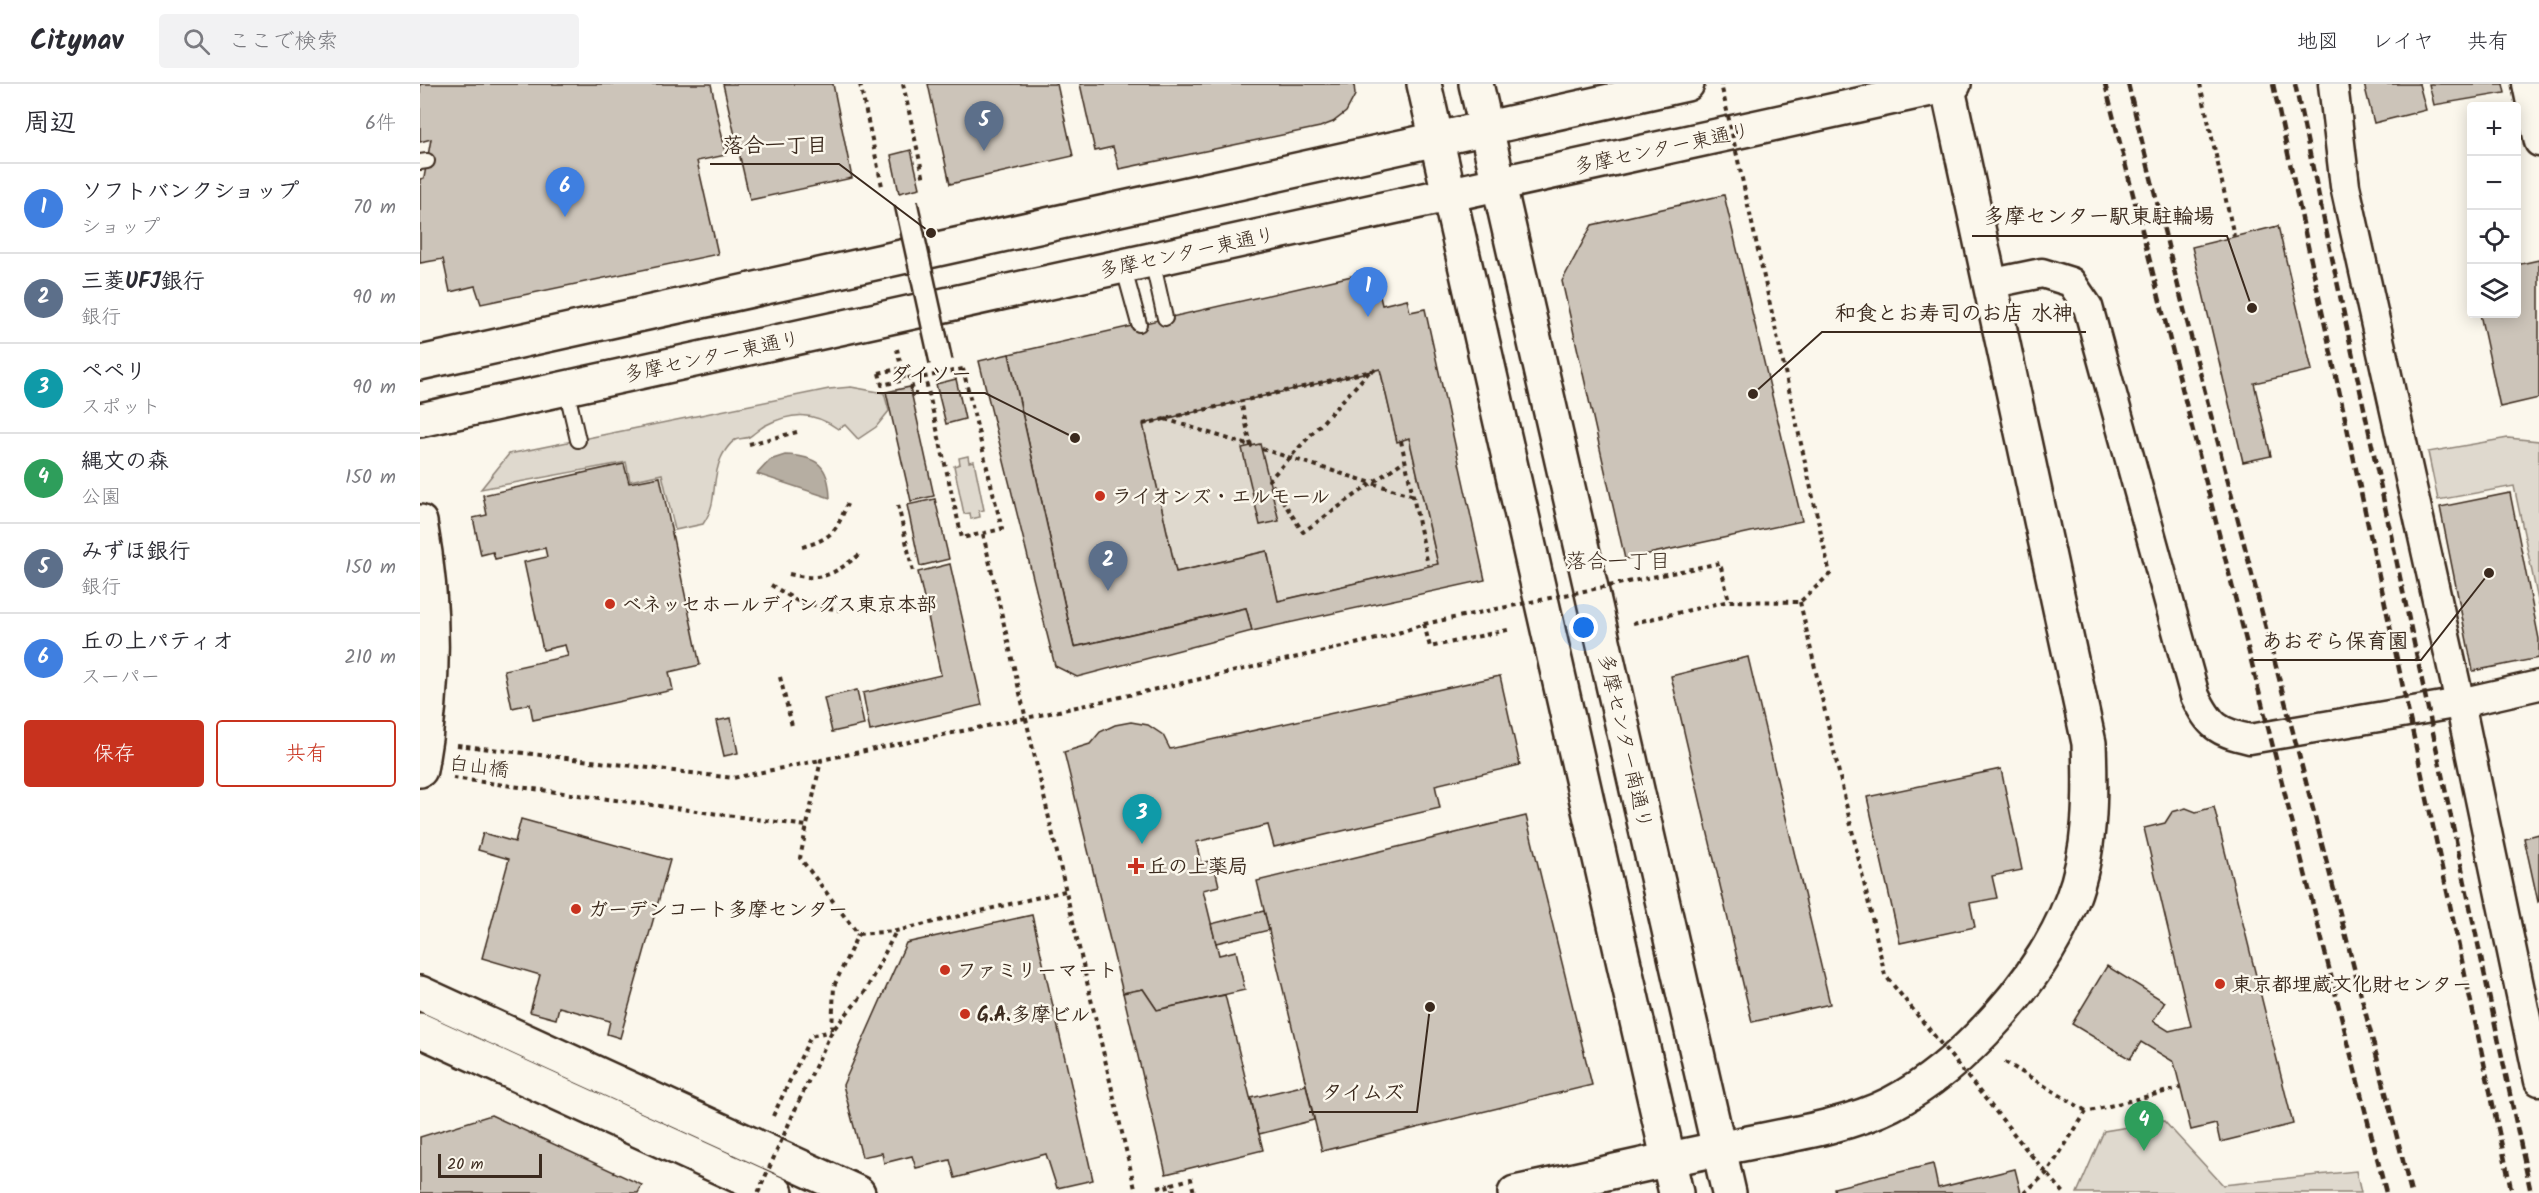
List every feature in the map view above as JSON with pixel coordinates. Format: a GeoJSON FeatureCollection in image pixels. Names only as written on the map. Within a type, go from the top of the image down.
{"type":"FeatureCollection","features":[{"type":"Feature","properties":{"kind":"street"},"geometry":{"type":"LineString","coordinates":[[1424,84],[1676,1193]]}},
{"type":"Feature","properties":{"kind":"street"},"geometry":{"type":"LineString","coordinates":[[1476,84],[1486,128]]}},
{"type":"Feature","properties":{"kind":"street"},"geometry":{"type":"LineString","coordinates":[[420,363],[1687,84]]}},
{"type":"Feature","properties":{"kind":"street"},"geometry":{"type":"LineString","coordinates":[[1515,1193],[1852,1119],[1890,1104],[1931,1079],[2007,1007],[2044,956],[2072,900],[2086,843],[2091,795],[2089,743],[1989,284],[1949,84]]}},
{"type":"Feature","properties":{"kind":"street","name":"多摩センター東通り"},"geometry":{"type":"LineString","coordinates":[[420,420],[1949,84]]}},
{"type":"Feature","properties":{"kind":"street"},"geometry":{"type":"LineString","coordinates":[[2334,84],[2345,186],[2460,703],[2539,1081]]}},
{"type":"Feature","properties":{"kind":"street"},"geometry":{"type":"LineString","coordinates":[[2527,84],[2539,141]]}},
{"type":"Feature","properties":{"kind":"street","name":"多摩センター南通り"},"geometry":{"type":"LineString","coordinates":[[1486,128],[1729,1193]]}},
{"type":"Feature","properties":{"kind":"street"},"geometry":{"type":"LineString","coordinates":[[906,203],[941,362]]}},
{"type":"Feature","properties":{"kind":"street"},"geometry":{"type":"LineString","coordinates":[[1989,284],[2042,273],[2071,282],[2088,307],[2195,696],[2208,721],[2228,735],[2250,739],[2460,703],[2539,685]]}},
{"type":"Feature","properties":{"kind":"street"},"geometry":{"type":"LineString","coordinates":[[420,522],[426,552],[433,630],[427,731],[431,774]]}},
{"type":"Feature","properties":{"kind":"street"},"geometry":{"type":"LineString","coordinates":[[420,993],[858,1193]]}},
{"type":"Feature","properties":{"kind":"street"},"geometry":{"type":"LineString","coordinates":[[420,1030],[776,1193]]}},
{"type":"Feature","properties":{"kind":"lane"},"geometry":{"type":"LineString","coordinates":[[1137,263],[1165,318]]}},
{"type":"Feature","properties":{"kind":"lane"},"geometry":{"type":"LineString","coordinates":[[1137,263],[1139,324]]}},
{"type":"Feature","properties":{"kind":"lane"},"geometry":{"type":"LineString","coordinates":[[566,388],[578,440]]}},
{"type":"Feature","properties":{"kind":"path"},"geometry":{"type":"LineString","coordinates":[[860,84],[883,191]]}},
{"type":"Feature","properties":{"kind":"path"},"geometry":{"type":"LineString","coordinates":[[903,84],[924,182]]}},
{"type":"Feature","properties":{"kind":"path"},"geometry":{"type":"LineString","coordinates":[[1623,625],[1729,601],[1800,602],[1830,574],[1721,84]]}},
{"type":"Feature","properties":{"kind":"path"},"geometry":{"type":"LineString","coordinates":[[2200,84],[2234,236]]}},
{"type":"Feature","properties":{"kind":"path"},"geometry":{"type":"LineString","coordinates":[[896,346],[904,380],[882,386],[879,373],[907,367],[914,394],[917,394]]}},
{"type":"Feature","properties":{"kind":"path"},"geometry":{"type":"LineString","coordinates":[[963,369],[1002,529],[983,534],[962,538],[925,377],[963,369]]}},
{"type":"Feature","properties":{"kind":"path"},"geometry":{"type":"LineString","coordinates":[[1143,424],[1380,369]]}},
{"type":"Feature","properties":{"kind":"path"},"geometry":{"type":"LineString","coordinates":[[1369,372],[1269,480],[1303,532],[1405,460]]}},
{"type":"Feature","properties":{"kind":"path"},"geometry":{"type":"LineString","coordinates":[[1164,419],[1251,446],[1241,401]]}},
{"type":"Feature","properties":{"kind":"path"},"geometry":{"type":"LineString","coordinates":[[749,444],[797,432]]}},
{"type":"Feature","properties":{"kind":"path"},"geometry":{"type":"LineString","coordinates":[[1401,441],[1428,565]]}},
{"type":"Feature","properties":{"kind":"path"},"geometry":{"type":"LineString","coordinates":[[1262,449],[1414,496]]}},
{"type":"Feature","properties":{"kind":"path"},"geometry":{"type":"LineString","coordinates":[[802,547],[824,541],[838,527],[847,504]]}},
{"type":"Feature","properties":{"kind":"path"},"geometry":{"type":"LineString","coordinates":[[898,505],[913,572]]}},
{"type":"Feature","properties":{"kind":"path"},"geometry":{"type":"LineString","coordinates":[[983,534],[1136,1193]]}},
{"type":"Feature","properties":{"kind":"path"},"geometry":{"type":"LineString","coordinates":[[789,574],[812,579],[837,571],[859,555]]}},
{"type":"Feature","properties":{"kind":"path"},"geometry":{"type":"LineString","coordinates":[[450,744],[733,778],[1024,718],[1386,637],[1424,624],[1720,563],[1729,601]]}},
{"type":"Feature","properties":{"kind":"path"},"geometry":{"type":"LineString","coordinates":[[771,585],[800,602],[839,610]]}},
{"type":"Feature","properties":{"kind":"path"},"geometry":{"type":"LineString","coordinates":[[1800,602],[1885,975],[2064,1193]]}},
{"type":"Feature","properties":{"kind":"path"},"geometry":{"type":"LineString","coordinates":[[1424,624],[1430,647],[1513,628]]}},
{"type":"Feature","properties":{"kind":"path"},"geometry":{"type":"LineString","coordinates":[[780,677],[792,726]]}},
{"type":"Feature","properties":{"kind":"path"},"geometry":{"type":"LineString","coordinates":[[821,760],[800,858],[858,934]]}},
{"type":"Feature","properties":{"kind":"path","name":"白山橋"},"geometry":{"type":"LineString","coordinates":[[431,774],[807,826]]}},
{"type":"Feature","properties":{"kind":"path"},"geometry":{"type":"LineString","coordinates":[[858,934],[896,931],[1065,891]]}},
{"type":"Feature","properties":{"kind":"path"},"geometry":{"type":"LineString","coordinates":[[758,1193],[832,1031],[866,992],[896,931]]}},
{"type":"Feature","properties":{"kind":"path"},"geometry":{"type":"LineString","coordinates":[[832,1031],[834,986],[858,934]]}},
{"type":"Feature","properties":{"kind":"path"},"geometry":{"type":"LineString","coordinates":[[770,1124],[811,1036],[832,1031]]}},
{"type":"Feature","properties":{"kind":"path"},"geometry":{"type":"LineString","coordinates":[[2005,1062],[2086,1112]]}},
{"type":"Feature","properties":{"kind":"path"},"geometry":{"type":"LineString","coordinates":[[2024,1193],[2047,1173],[2086,1112],[2180,1088]]}},
{"type":"Feature","properties":{"kind":"path"},"geometry":{"type":"LineString","coordinates":[[1174,1193],[1172,1184],[1191,1179],[1194,1193]]}},
{"type":"Feature","properties":{"kind":"path"},"geometry":{"type":"LineString","coordinates":[[1158,1187],[1167,1185],[1169,1193]]}},
{"type":"Feature","properties":{"kind":"shaded area"},"geometry":{"type":"Polygon","coordinates":[[[1380,369],[1397,441],[1409,438],[1438,564],[1278,601],[1267,551],[1176,572],[1143,424],[1380,369]]]}},
{"type":"Feature","properties":{"kind":"shaded area"},"geometry":{"type":"Polygon","coordinates":[[[851,387],[884,393],[889,411],[876,427],[858,439],[845,425],[838,429],[811,416],[793,416],[774,421],[749,437],[735,440],[721,458],[711,508],[703,524],[675,530],[662,474],[630,481],[626,462],[481,489],[509,454],[829,389],[851,387]]]}},
{"type":"Feature","properties":{"kind":"shaded area"},"geometry":{"type":"Polygon","coordinates":[[[2508,438],[2539,441],[2539,605],[2514,486],[2438,500],[2428,452],[2508,438]]]}},
{"type":"Feature","properties":{"kind":"shaded area"},"geometry":{"type":"Polygon","coordinates":[[[785,455],[813,460],[819,464],[827,478],[830,498],[757,474],[770,460],[785,455]]]}},
{"type":"Feature","properties":{"kind":"shaded area"},"geometry":{"type":"Polygon","coordinates":[[[968,456],[969,462],[974,461],[984,510],[979,511],[980,517],[971,519],[970,513],[964,514],[954,466],[960,464],[959,458],[968,456]]]}},
{"type":"Feature","properties":{"kind":"shaded area"},"geometry":{"type":"Polygon","coordinates":[[[2164,1121],[2223,1185],[2356,1171],[2361,1193],[2077,1193],[2104,1131],[2164,1121]]]}},
{"type":"Feature","properties":{"kind":"building"},"geometry":{"type":"Polygon","coordinates":[[[420,84],[711,84],[726,155],[697,161],[718,254],[481,304],[475,286],[450,292],[443,259],[420,263],[420,179],[424,178],[431,139],[420,142],[420,84]]]}},
{"type":"Feature","properties":{"kind":"building"},"geometry":{"type":"Polygon","coordinates":[[[723,84],[833,84],[852,178],[750,200],[723,84]]]}},
{"type":"Feature","properties":{"kind":"building"},"geometry":{"type":"Polygon","coordinates":[[[928,84],[1057,84],[1073,156],[950,184],[928,84]]]}},
{"type":"Feature","properties":{"kind":"building"},"geometry":{"type":"Polygon","coordinates":[[[1080,84],[1354,84],[1355,95],[1346,112],[1333,122],[1320,127],[1119,169],[1113,147],[1095,151],[1080,84]]]}},
{"type":"Feature","properties":{"kind":"building"},"geometry":{"type":"Polygon","coordinates":[[[2364,84],[2419,84],[2426,110],[2374,123],[2364,84]]]}},
{"type":"Feature","properties":{"kind":"building"},"geometry":{"type":"Polygon","coordinates":[[[2429,84],[2503,84],[2505,93],[2434,105],[2429,84]]]}},
{"type":"Feature","properties":{"kind":"building"},"geometry":{"type":"Polygon","coordinates":[[[911,150],[920,188],[899,193],[891,155],[911,150]]]}},
{"type":"Feature","properties":{"kind":"building"},"geometry":{"type":"Polygon","coordinates":[[[1724,195],[1802,521],[1625,559],[1562,281],[1592,225],[1724,195]]]}},
{"type":"Feature","properties":{"kind":"building"},"geometry":{"type":"Polygon","coordinates":[[[2278,226],[2312,370],[2254,383],[2271,456],[2243,462],[2192,247],[2278,226]]]}},
{"type":"Feature","properties":{"kind":"building"},"geometry":{"type":"Polygon","coordinates":[[[2539,260],[2539,398],[2500,407],[2481,318],[2521,318],[2521,264],[2539,260]]]}},
{"type":"Feature","properties":{"kind":"building","name":"ライオンズ・エルモール"},"geometry":{"type":"Polygon","coordinates":[[[1374,271],[1382,305],[1407,299],[1410,312],[1425,309],[1485,580],[1252,631],[1246,608],[1074,647],[1009,354],[1374,271]],[[1380,369],[1143,424],[1176,572],[1267,551],[1278,601],[1438,564],[1409,438],[1397,442],[1380,369]]]}},
{"type":"Feature","properties":{"kind":"building"},"geometry":{"type":"Polygon","coordinates":[[[1009,354],[1074,647],[1246,608],[1252,631],[1077,677],[1055,666],[979,361],[1009,354]]]}},
{"type":"Feature","properties":{"kind":"building"},"geometry":{"type":"Polygon","coordinates":[[[956,379],[965,419],[946,424],[936,384],[956,379]]]}},
{"type":"Feature","properties":{"kind":"building"},"geometry":{"type":"Polygon","coordinates":[[[910,387],[934,496],[911,501],[886,392],[910,387]]]}},
{"type":"Feature","properties":{"kind":"building"},"geometry":{"type":"Polygon","coordinates":[[[1260,444],[1279,521],[1260,525],[1242,448],[1260,444]]]}},
{"type":"Feature","properties":{"kind":"building","name":"ベネッセホールディングス東京本部"},"geometry":{"type":"Polygon","coordinates":[[[624,464],[629,483],[660,477],[700,665],[669,672],[673,690],[533,720],[530,704],[512,708],[504,670],[568,656],[565,645],[543,650],[524,562],[547,557],[545,548],[495,559],[493,552],[481,555],[473,518],[487,515],[483,495],[624,464]]]}},
{"type":"Feature","properties":{"kind":"building"},"geometry":{"type":"Polygon","coordinates":[[[2510,493],[2539,639],[2539,658],[2473,671],[2440,507],[2510,493]]]}},
{"type":"Feature","properties":{"kind":"building"},"geometry":{"type":"Polygon","coordinates":[[[935,499],[949,559],[920,566],[907,505],[935,499]]]}},
{"type":"Feature","properties":{"kind":"building"},"geometry":{"type":"Polygon","coordinates":[[[950,564],[982,705],[870,731],[863,693],[941,675],[918,572],[950,564]]]}},
{"type":"Feature","properties":{"kind":"building"},"geometry":{"type":"Polygon","coordinates":[[[1748,657],[1830,1004],[1752,1022],[1671,676],[1748,657]]]}},
{"type":"Feature","properties":{"kind":"building"},"geometry":{"type":"Polygon","coordinates":[[[1500,676],[1520,765],[1435,785],[1440,808],[1274,847],[1268,825],[1196,842],[1201,863],[1213,860],[1219,886],[1203,890],[1219,955],[1236,951],[1245,990],[1157,1010],[1143,989],[1123,993],[1064,752],[1090,744],[1100,732],[1115,725],[1131,722],[1148,725],[1163,735],[1170,749],[1500,676]]]}},
{"type":"Feature","properties":{"kind":"building"},"geometry":{"type":"Polygon","coordinates":[[[857,690],[864,725],[832,732],[824,698],[857,690]]]}},
{"type":"Feature","properties":{"kind":"building"},"geometry":{"type":"Polygon","coordinates":[[[731,718],[738,753],[724,756],[716,721],[731,718]]]}},
{"type":"Feature","properties":{"kind":"building"},"geometry":{"type":"Polygon","coordinates":[[[2001,769],[2022,870],[1992,876],[1997,898],[1970,903],[1975,927],[1900,943],[1867,797],[2001,769]]]}},
{"type":"Feature","properties":{"kind":"building","name":"東京都埋蔵文化財センター"},"geometry":{"type":"Polygon","coordinates":[[[2214,807],[2293,1124],[2220,1142],[2216,1124],[2191,1130],[2174,1062],[2141,1042],[2130,1059],[2072,1024],[2107,966],[2165,1002],[2153,1021],[2169,1031],[2191,1026],[2144,828],[2165,823],[2172,812],[2186,808],[2196,812],[2214,807]]]}},
{"type":"Feature","properties":{"kind":"building"},"geometry":{"type":"Polygon","coordinates":[[[1526,816],[1592,1085],[1322,1151],[1257,881],[1526,816]]]}},
{"type":"Feature","properties":{"kind":"building","name":"ガーデンコート多摩センター"},"geometry":{"type":"Polygon","coordinates":[[[521,819],[670,860],[620,1038],[607,1034],[610,1021],[559,1007],[556,1019],[530,1012],[540,975],[482,958],[509,859],[478,850],[483,833],[515,842],[521,819]]]}},
{"type":"Feature","properties":{"kind":"building"},"geometry":{"type":"Polygon","coordinates":[[[2539,834],[2539,901],[2538,902],[2524,838],[2539,834]]]}},
{"type":"Feature","properties":{"kind":"building"},"geometry":{"type":"Polygon","coordinates":[[[1264,911],[1269,930],[1216,943],[1211,924],[1264,911]]]}},
{"type":"Feature","properties":{"kind":"building","name":"G.A.多摩ビル"},"geometry":{"type":"Polygon","coordinates":[[[1032,915],[1093,1180],[1057,1188],[1046,1154],[955,1178],[950,1160],[916,1168],[912,1156],[884,1163],[882,1153],[862,1157],[843,1085],[906,943],[1032,915]]]}},
{"type":"Feature","properties":{"kind":"building"},"geometry":{"type":"Polygon","coordinates":[[[1143,989],[1157,1010],[1225,995],[1263,1150],[1166,1174],[1123,993],[1143,989]]]}},
{"type":"Feature","properties":{"kind":"building"},"geometry":{"type":"Polygon","coordinates":[[[1306,1085],[1314,1120],[1259,1134],[1251,1098],[1306,1085]]]}},
{"type":"Feature","properties":{"kind":"building"},"geometry":{"type":"Polygon","coordinates":[[[491,1115],[642,1185],[638,1193],[420,1193],[420,1137],[491,1115]]]}},
{"type":"Feature","properties":{"kind":"building"},"geometry":{"type":"Polygon","coordinates":[[[1933,1164],[1938,1188],[2015,1169],[2021,1193],[1835,1193],[1834,1188],[1933,1164]]]}},
{"type":"Feature","properties":{"kind":"railway"},"geometry":{"type":"LineString","coordinates":[[2105,84],[2386,1193]]}},
{"type":"Feature","properties":{"kind":"railway"},"geometry":{"type":"LineString","coordinates":[[2128,84],[2197,362],[2411,1193]]}},
{"type":"Feature","properties":{"kind":"railway"},"geometry":{"type":"LineString","coordinates":[[2273,84],[2512,1193]]}},
{"type":"Feature","properties":{"kind":"railway"},"geometry":{"type":"LineString","coordinates":[[2295,84],[2531,1193]]}},
{"type":"Feature","properties":{"kind":"place","name":"みずほ銀行"},"geometry":{"type":"Point","coordinates":[984,151]}},
{"type":"Feature","properties":{"kind":"place","name":"丘の上パティオ"},"geometry":{"type":"Point","coordinates":[565,217]}},
{"type":"Feature","properties":{"kind":"place","name":"落合一丁目"},"geometry":{"type":"Point","coordinates":[931,233]}},
{"type":"Feature","properties":{"kind":"place","name":"多摩センター駅東駐輪場"},"geometry":{"type":"Point","coordinates":[2252,308]}},
{"type":"Feature","properties":{"kind":"place","name":"ソフトバンクショップ"},"geometry":{"type":"Point","coordinates":[1368,317]}},
{"type":"Feature","properties":{"kind":"place","name":"和食とお寿司のお店 水神"},"geometry":{"type":"Point","coordinates":[1753,394]}},
{"type":"Feature","properties":{"kind":"place","name":"ダイソー"},"geometry":{"type":"Point","coordinates":[1075,438]}},
{"type":"Feature","properties":{"kind":"place","name":"ライオンズ・エルモール"},"geometry":{"type":"Point","coordinates":[1100,496]}},
{"type":"Feature","properties":{"kind":"place","name":"あおぞら保育園"},"geometry":{"type":"Point","coordinates":[2489,573]}},
{"type":"Feature","properties":{"kind":"place","name":"三菱UFJ銀行"},"geometry":{"type":"Point","coordinates":[1108,591]}},
{"type":"Feature","properties":{"kind":"place","name":"ベネッセホールディングス東京本部"},"geometry":{"type":"Point","coordinates":[610,604]}},
{"type":"Feature","properties":{"kind":"place","name":"ペペリ"},"geometry":{"type":"Point","coordinates":[1142,844]}},
{"type":"Feature","properties":{"kind":"place","name":"丘の上薬局"},"geometry":{"type":"Point","coordinates":[1136,866]}},
{"type":"Feature","properties":{"kind":"place","name":"ガーデンコート多摩センター"},"geometry":{"type":"Point","coordinates":[576,909]}},
{"type":"Feature","properties":{"kind":"place","name":"ファミリーマート"},"geometry":{"type":"Point","coordinates":[945,970]}},
{"type":"Feature","properties":{"kind":"place","name":"東京都埋蔵文化財センター"},"geometry":{"type":"Point","coordinates":[2220,984]}},
{"type":"Feature","properties":{"kind":"place","name":"タイムズ"},"geometry":{"type":"Point","coordinates":[1430,1007]}},
{"type":"Feature","properties":{"kind":"place","name":"G.A.多摩ビル"},"geometry":{"type":"Point","coordinates":[965,1014]}},
{"type":"Feature","properties":{"kind":"place","name":"縄文の森"},"geometry":{"type":"Point","coordinates":[2144,1151]}},
{"type":"Feature","properties":{"kind":"district","name":"落合一丁目"},"geometry":{"type":"Point","coordinates":[1618,561]}}]}
